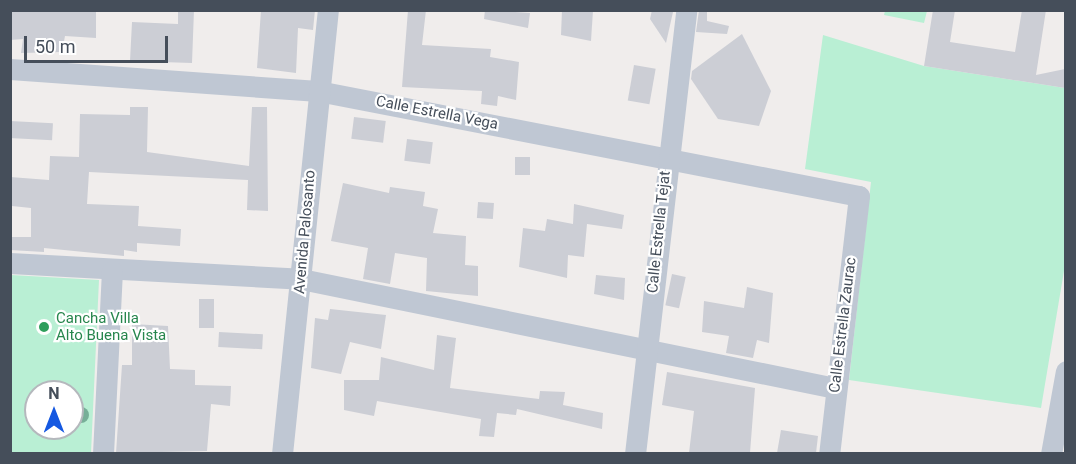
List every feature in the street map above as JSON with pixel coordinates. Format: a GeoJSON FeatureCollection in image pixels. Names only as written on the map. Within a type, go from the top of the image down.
{"type":"FeatureCollection","features":[{"type":"Feature","properties":{"kind":"street","name":"Avenida Palosanto"},"geometry":{"type":"LineString","coordinates":[[282,453],[328,10]]}},
{"type":"Feature","properties":{"kind":"street","name":"Calle Estrella Tejat"},"geometry":{"type":"LineString","coordinates":[[635,453],[667,156],[686,10]]}},
{"type":"Feature","properties":{"kind":"street","name":"Calle Estrella Vega"},"geometry":{"type":"LineString","coordinates":[[10,69],[318,91],[667,156],[859,196]]}},
{"type":"Feature","properties":{"kind":"street","name":"Calle Estrella Zaurac"},"geometry":{"type":"LineString","coordinates":[[829,453],[859,196]]}},
{"type":"Feature","properties":{"kind":"street"},"geometry":{"type":"LineString","coordinates":[[10,263],[112,271],[301,279],[835,388]]}},
{"type":"Feature","properties":{"kind":"street"},"geometry":{"type":"LineString","coordinates":[[104,453],[112,271]]}},
{"type":"Feature","properties":{"kind":"street"},"geometry":{"type":"LineString","coordinates":[[1052,453],[1061,420],[1065,371]]}},
{"type":"Feature","properties":{"kind":"green space"},"geometry":{"type":"Polygon","coordinates":[[[885,10],[927,11],[924,23],[884,15],[885,10]]]}},
{"type":"Feature","properties":{"kind":"green space"},"geometry":{"type":"Polygon","coordinates":[[[823,35],[924,66],[1065,88],[1065,265],[1041,408],[849,380],[871,182],[805,169],[823,35]]]}},
{"type":"Feature","properties":{"kind":"green space"},"geometry":{"type":"Polygon","coordinates":[[[11,275],[99,280],[91,453],[11,453],[11,275]]]}},
{"type":"Feature","properties":{"kind":"building"},"geometry":{"type":"Polygon","coordinates":[[[96,10],[96,38],[65,36],[62,52],[21,53],[23,39],[10,40],[10,12],[96,10]]]}},
{"type":"Feature","properties":{"kind":"building"},"geometry":{"type":"Polygon","coordinates":[[[178,10],[194,10],[192,63],[130,61],[132,22],[178,24],[178,10]]]}},
{"type":"Feature","properties":{"kind":"building"},"geometry":{"type":"Polygon","coordinates":[[[261,10],[315,10],[313,30],[298,28],[296,73],[257,68],[261,10]]]}},
{"type":"Feature","properties":{"kind":"building"},"geometry":{"type":"Polygon","coordinates":[[[408,10],[426,10],[422,45],[491,49],[490,57],[519,62],[516,100],[498,96],[497,106],[481,104],[482,91],[402,87],[408,10]]]}},
{"type":"Feature","properties":{"kind":"building"},"geometry":{"type":"Polygon","coordinates":[[[485,10],[530,13],[528,28],[484,19],[485,10]]]}},
{"type":"Feature","properties":{"kind":"building"},"geometry":{"type":"Polygon","coordinates":[[[562,10],[593,10],[591,41],[561,35],[562,10]]]}},
{"type":"Feature","properties":{"kind":"building"},"geometry":{"type":"Polygon","coordinates":[[[652,10],[673,12],[666,43],[650,19],[652,10]]]}},
{"type":"Feature","properties":{"kind":"building"},"geometry":{"type":"Polygon","coordinates":[[[699,10],[707,10],[707,21],[729,26],[727,34],[696,32],[699,10]]]}},
{"type":"Feature","properties":{"kind":"building"},"geometry":{"type":"Polygon","coordinates":[[[933,10],[955,10],[950,42],[1015,52],[1022,10],[1046,10],[1036,75],[1065,69],[1065,88],[924,66],[933,10]]]}},
{"type":"Feature","properties":{"kind":"building"},"geometry":{"type":"Polygon","coordinates":[[[742,34],[771,91],[759,126],[718,119],[691,79],[692,71],[742,34]]]}},
{"type":"Feature","properties":{"kind":"building"},"geometry":{"type":"Polygon","coordinates":[[[634,65],[656,69],[649,104],[628,100],[634,65]]]}},
{"type":"Feature","properties":{"kind":"building"},"geometry":{"type":"Polygon","coordinates":[[[130,107],[148,107],[147,152],[249,166],[252,107],[267,107],[268,211],[247,210],[248,180],[89,172],[87,204],[139,206],[138,226],[181,229],[180,246],[137,243],[137,252],[124,250],[124,256],[44,248],[44,252],[10,250],[10,237],[31,237],[31,208],[12,206],[10,177],[49,180],[50,156],[79,157],[80,114],[130,115],[130,107]]]}},
{"type":"Feature","properties":{"kind":"building"},"geometry":{"type":"Polygon","coordinates":[[[354,117],[386,121],[383,143],[351,139],[354,117]]]}},
{"type":"Feature","properties":{"kind":"building"},"geometry":{"type":"Polygon","coordinates":[[[10,121],[53,123],[52,140],[10,138],[10,121]]]}},
{"type":"Feature","properties":{"kind":"building"},"geometry":{"type":"Polygon","coordinates":[[[407,139],[433,142],[430,164],[404,161],[407,139]]]}},
{"type":"Feature","properties":{"kind":"building"},"geometry":{"type":"Polygon","coordinates":[[[515,157],[530,157],[530,175],[515,175],[515,157]]]}},
{"type":"Feature","properties":{"kind":"building"},"geometry":{"type":"Polygon","coordinates":[[[343,183],[389,193],[390,187],[425,192],[423,206],[438,209],[433,233],[466,236],[465,265],[478,266],[478,296],[426,291],[427,258],[395,253],[390,284],[363,279],[368,248],[331,241],[343,183]]]}},
{"type":"Feature","properties":{"kind":"building"},"geometry":{"type":"Polygon","coordinates":[[[478,202],[494,203],[493,219],[477,218],[478,202]]]}},
{"type":"Feature","properties":{"kind":"building"},"geometry":{"type":"Polygon","coordinates":[[[574,204],[624,215],[622,229],[587,224],[584,257],[568,255],[567,278],[519,267],[523,228],[545,231],[547,219],[573,224],[574,204]]]}},
{"type":"Feature","properties":{"kind":"building"},"geometry":{"type":"Polygon","coordinates":[[[672,274],[686,277],[679,308],[665,305],[672,274]]]}},
{"type":"Feature","properties":{"kind":"building"},"geometry":{"type":"Polygon","coordinates":[[[596,275],[625,278],[624,300],[594,294],[596,275]]]}},
{"type":"Feature","properties":{"kind":"building"},"geometry":{"type":"Polygon","coordinates":[[[747,287],[773,293],[769,343],[757,340],[753,358],[726,353],[729,336],[702,332],[704,301],[744,308],[747,287]]]}},
{"type":"Feature","properties":{"kind":"building"},"geometry":{"type":"Polygon","coordinates":[[[199,299],[214,299],[214,328],[199,328],[199,299]]]}},
{"type":"Feature","properties":{"kind":"building"},"geometry":{"type":"Polygon","coordinates":[[[330,309],[386,315],[381,349],[350,342],[341,374],[311,368],[315,318],[328,320],[330,309]]]}},
{"type":"Feature","properties":{"kind":"building"},"geometry":{"type":"Polygon","coordinates":[[[132,324],[168,326],[170,369],[195,370],[195,385],[231,386],[230,406],[211,404],[207,451],[116,453],[122,365],[132,365],[132,324]]]}},
{"type":"Feature","properties":{"kind":"building"},"geometry":{"type":"Polygon","coordinates":[[[219,332],[263,334],[262,349],[218,347],[219,332]]]}},
{"type":"Feature","properties":{"kind":"building"},"geometry":{"type":"Polygon","coordinates":[[[437,335],[456,338],[450,388],[539,399],[540,391],[565,392],[563,405],[603,413],[602,429],[517,409],[516,415],[497,413],[494,437],[479,436],[481,419],[377,401],[374,416],[344,410],[344,380],[379,380],[381,357],[434,370],[437,335]]]}},
{"type":"Feature","properties":{"kind":"building"},"geometry":{"type":"Polygon","coordinates":[[[667,372],[755,388],[750,453],[689,453],[694,411],[662,405],[667,372]]]}},
{"type":"Feature","properties":{"kind":"building"},"geometry":{"type":"Polygon","coordinates":[[[781,430],[818,436],[816,453],[777,453],[781,430]]]}},
{"type":"Feature","properties":{"kind":"place","name":"Cancha Villa Alto Buena Vista"},"geometry":{"type":"Point","coordinates":[44,327]}}]}
